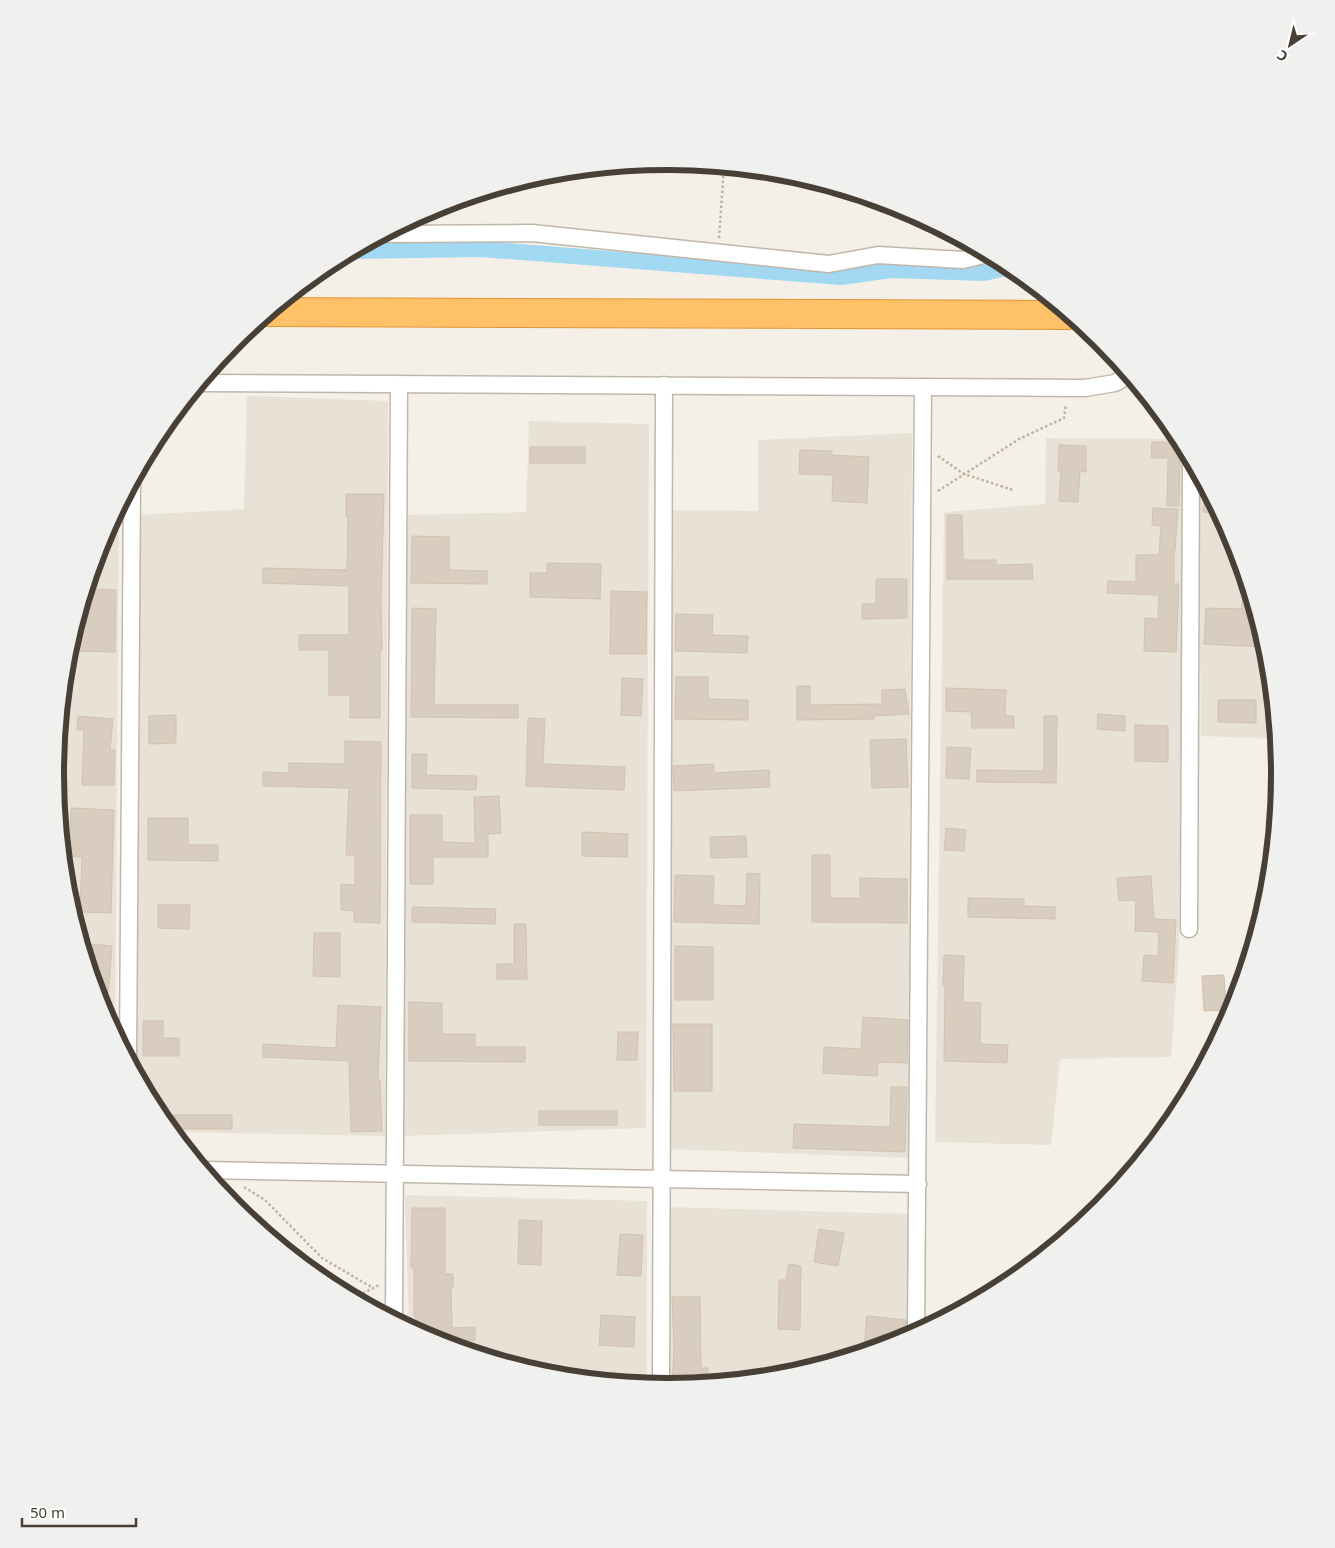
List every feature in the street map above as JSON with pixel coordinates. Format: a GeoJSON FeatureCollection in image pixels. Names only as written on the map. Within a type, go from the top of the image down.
{"type":"FeatureCollection","features":[{"type":"Feature","properties":{"kind":"highway"},"geometry":{"type":"LineString","coordinates":[[279,312],[1059,314]]}},
{"type":"Feature","properties":{"kind":"street"},"geometry":{"type":"LineString","coordinates":[[398,234],[532,233],[829,264],[878,255],[963,260],[978,256]]}},
{"type":"Feature","properties":{"kind":"street"},"geometry":{"type":"LineString","coordinates":[[208,383],[1085,388],[1115,382],[1123,378]]}},
{"type":"Feature","properties":{"kind":"street"},"geometry":{"type":"LineString","coordinates":[[394,1312],[399,384]]}},
{"type":"Feature","properties":{"kind":"street"},"geometry":{"type":"LineString","coordinates":[[661,1378],[664,385]]}},
{"type":"Feature","properties":{"kind":"street"},"geometry":{"type":"LineString","coordinates":[[916,1324],[923,387]]}},
{"type":"Feature","properties":{"kind":"street"},"geometry":{"type":"LineString","coordinates":[[1189,929],[1191,474]]}},
{"type":"Feature","properties":{"kind":"street"},"geometry":{"type":"LineString","coordinates":[[128,1045],[132,496]]}},
{"type":"Feature","properties":{"kind":"street"},"geometry":{"type":"LineString","coordinates":[[212,1170],[918,1184]]}},
{"type":"Feature","properties":{"kind":"path"},"geometry":{"type":"LineString","coordinates":[[718,252],[724,173]]}},
{"type":"Feature","properties":{"kind":"path"},"geometry":{"type":"LineString","coordinates":[[922,501],[1019,438],[1064,418],[1068,388]]}},
{"type":"Feature","properties":{"kind":"path"},"geometry":{"type":"LineString","coordinates":[[922,445],[964,474],[1013,490]]}},
{"type":"Feature","properties":{"kind":"path"},"geometry":{"type":"LineString","coordinates":[[213,1171],[265,1200],[322,1258],[373,1288]]}},
{"type":"Feature","properties":{"kind":"path"},"geometry":{"type":"LineString","coordinates":[[361,1294],[394,1278]]}},
{"type":"Feature","properties":{"kind":"shaded area"},"geometry":{"type":"Polygon","coordinates":[[[247,396],[388,401],[385,1136],[182,1132],[137,1061],[139,515],[244,509],[247,396]]]}},
{"type":"Feature","properties":{"kind":"shaded area"},"geometry":{"type":"Polygon","coordinates":[[[529,421],[649,424],[646,1128],[404,1136],[406,515],[526,512],[529,421]]]}},
{"type":"Feature","properties":{"kind":"shaded area"},"geometry":{"type":"Polygon","coordinates":[[[912,433],[908,1158],[667,1149],[671,510],[758,511],[758,440],[912,433]]]}},
{"type":"Feature","properties":{"kind":"shaded area"},"geometry":{"type":"Polygon","coordinates":[[[1046,438],[1169,439],[1184,462],[1179,950],[1171,1057],[1060,1059],[1051,1145],[935,1142],[944,512],[1045,504],[1046,438]]]}},
{"type":"Feature","properties":{"kind":"shaded area"},"geometry":{"type":"Polygon","coordinates":[[[1198,487],[1225,543],[1251,618],[1260,656],[1270,739],[1201,736],[1198,487]]]}},
{"type":"Feature","properties":{"kind":"shaded area"},"geometry":{"type":"Polygon","coordinates":[[[119,523],[115,1017],[96,968],[75,892],[65,813],[64,774],[65,735],[75,656],[96,580],[119,523]]]}},
{"type":"Feature","properties":{"kind":"shaded area"},"geometry":{"type":"Polygon","coordinates":[[[405,1195],[647,1201],[647,1377],[589,1373],[511,1357],[473,1346],[409,1319],[405,1195]]]}},
{"type":"Feature","properties":{"kind":"shaded area"},"geometry":{"type":"Polygon","coordinates":[[[668,1207],[910,1214],[909,1327],[862,1346],[785,1366],[746,1373],[669,1378],[668,1207]]]}},
{"type":"Feature","properties":{"kind":"building"},"geometry":{"type":"Polygon","coordinates":[[[1152,442],[1171,442],[1180,456],[1179,506],[1167,506],[1168,458],[1151,458],[1152,442]]]}},
{"type":"Feature","properties":{"kind":"building"},"geometry":{"type":"Polygon","coordinates":[[[1059,445],[1086,446],[1086,472],[1080,471],[1078,502],[1059,501],[1061,471],[1058,471],[1059,445]]]}},
{"type":"Feature","properties":{"kind":"building"},"geometry":{"type":"Polygon","coordinates":[[[530,447],[585,447],[585,463],[530,463],[530,447]]]}},
{"type":"Feature","properties":{"kind":"building"},"geometry":{"type":"Polygon","coordinates":[[[800,450],[832,451],[832,455],[869,457],[867,503],[832,501],[833,475],[799,474],[800,450]]]}},
{"type":"Feature","properties":{"kind":"building"},"geometry":{"type":"Polygon","coordinates":[[[346,494],[384,494],[380,718],[350,718],[350,695],[329,695],[329,650],[299,650],[299,635],[349,635],[349,586],[263,583],[263,568],[347,570],[348,517],[346,517],[346,494]]]}},
{"type":"Feature","properties":{"kind":"building"},"geometry":{"type":"Polygon","coordinates":[[[1204,497],[1211,513],[1203,512],[1204,497]]]}},
{"type":"Feature","properties":{"kind":"building"},"geometry":{"type":"Polygon","coordinates":[[[1153,508],[1178,509],[1174,551],[1174,584],[1179,584],[1176,652],[1144,651],[1145,618],[1158,619],[1159,595],[1107,593],[1108,581],[1136,582],[1136,555],[1159,555],[1161,526],[1152,525],[1153,508]]]}},
{"type":"Feature","properties":{"kind":"building"},"geometry":{"type":"Polygon","coordinates":[[[947,515],[962,515],[963,560],[996,560],[996,565],[1032,564],[1033,579],[947,579],[947,515]]]}},
{"type":"Feature","properties":{"kind":"building"},"geometry":{"type":"Polygon","coordinates":[[[412,536],[449,537],[449,570],[487,571],[487,584],[411,583],[412,536]]]}},
{"type":"Feature","properties":{"kind":"building"},"geometry":{"type":"Polygon","coordinates":[[[547,563],[601,564],[600,599],[530,597],[530,573],[547,573],[547,563]]]}},
{"type":"Feature","properties":{"kind":"building"},"geometry":{"type":"Polygon","coordinates":[[[876,579],[907,579],[907,618],[862,619],[862,604],[876,604],[876,579]]]}},
{"type":"Feature","properties":{"kind":"building"},"geometry":{"type":"Polygon","coordinates":[[[93,589],[116,590],[115,652],[76,651],[79,638],[82,638],[82,626],[93,589]]]}},
{"type":"Feature","properties":{"kind":"building"},"geometry":{"type":"Polygon","coordinates":[[[611,591],[647,592],[646,654],[610,654],[611,591]]]}},
{"type":"Feature","properties":{"kind":"building"},"geometry":{"type":"Polygon","coordinates":[[[1243,591],[1258,647],[1204,644],[1206,608],[1242,609],[1243,591]]]}},
{"type":"Feature","properties":{"kind":"building"},"geometry":{"type":"Polygon","coordinates":[[[412,608],[436,609],[434,705],[518,705],[518,718],[411,717],[412,608]]]}},
{"type":"Feature","properties":{"kind":"building"},"geometry":{"type":"Polygon","coordinates":[[[676,614],[713,615],[712,635],[748,636],[747,653],[675,651],[676,614]]]}},
{"type":"Feature","properties":{"kind":"building"},"geometry":{"type":"Polygon","coordinates":[[[676,677],[708,677],[708,699],[748,700],[748,720],[675,719],[676,677]]]}},
{"type":"Feature","properties":{"kind":"building"},"geometry":{"type":"Polygon","coordinates":[[[622,678],[643,679],[641,716],[621,715],[622,678]]]}},
{"type":"Feature","properties":{"kind":"building"},"geometry":{"type":"Polygon","coordinates":[[[797,686],[810,686],[810,705],[882,704],[882,690],[905,689],[909,714],[874,716],[874,719],[797,720],[797,686]]]}},
{"type":"Feature","properties":{"kind":"building"},"geometry":{"type":"Polygon","coordinates":[[[946,688],[1006,690],[1005,716],[1014,716],[1014,728],[972,728],[971,712],[946,711],[946,688]]]}},
{"type":"Feature","properties":{"kind":"building"},"geometry":{"type":"Polygon","coordinates":[[[1218,700],[1256,700],[1256,723],[1218,722],[1218,700]]]}},
{"type":"Feature","properties":{"kind":"building"},"geometry":{"type":"Polygon","coordinates":[[[1098,714],[1125,716],[1125,731],[1097,729],[1098,714]]]}},
{"type":"Feature","properties":{"kind":"building"},"geometry":{"type":"Polygon","coordinates":[[[176,715],[176,743],[149,744],[149,716],[176,715]]]}},
{"type":"Feature","properties":{"kind":"building"},"geometry":{"type":"Polygon","coordinates":[[[78,716],[113,719],[110,750],[115,750],[114,785],[82,785],[84,730],[77,730],[78,716]]]}},
{"type":"Feature","properties":{"kind":"building"},"geometry":{"type":"Polygon","coordinates":[[[1044,716],[1057,716],[1056,783],[977,782],[977,770],[1044,771],[1044,716]]]}},
{"type":"Feature","properties":{"kind":"building"},"geometry":{"type":"Polygon","coordinates":[[[528,718],[545,719],[543,764],[625,767],[624,790],[526,786],[528,718]]]}},
{"type":"Feature","properties":{"kind":"building"},"geometry":{"type":"Polygon","coordinates":[[[1135,725],[1168,726],[1168,762],[1135,761],[1135,725]]]}},
{"type":"Feature","properties":{"kind":"building"},"geometry":{"type":"Polygon","coordinates":[[[906,739],[908,787],[872,788],[870,740],[906,739]]]}},
{"type":"Feature","properties":{"kind":"building"},"geometry":{"type":"Polygon","coordinates":[[[345,741],[381,742],[380,923],[354,922],[354,911],[341,910],[341,884],[355,885],[355,855],[346,855],[349,788],[263,786],[263,772],[289,773],[289,763],[345,764],[345,741]]]}},
{"type":"Feature","properties":{"kind":"building"},"geometry":{"type":"Polygon","coordinates":[[[947,747],[971,748],[969,779],[946,778],[947,747]]]}},
{"type":"Feature","properties":{"kind":"building"},"geometry":{"type":"Polygon","coordinates":[[[412,754],[427,754],[426,775],[477,776],[476,790],[412,788],[412,754]]]}},
{"type":"Feature","properties":{"kind":"building"},"geometry":{"type":"Polygon","coordinates":[[[714,764],[714,773],[769,770],[770,787],[674,791],[673,766],[714,764]]]}},
{"type":"Feature","properties":{"kind":"building"},"geometry":{"type":"Polygon","coordinates":[[[499,796],[501,833],[488,834],[488,857],[433,857],[433,884],[410,884],[410,815],[442,815],[442,842],[475,843],[474,797],[499,796]]]}},
{"type":"Feature","properties":{"kind":"building"},"geometry":{"type":"Polygon","coordinates":[[[71,808],[114,810],[111,913],[80,912],[82,857],[70,856],[68,838],[70,838],[71,808]]]}},
{"type":"Feature","properties":{"kind":"building"},"geometry":{"type":"Polygon","coordinates":[[[148,818],[188,818],[188,845],[218,845],[218,861],[148,860],[148,818]]]}},
{"type":"Feature","properties":{"kind":"building"},"geometry":{"type":"Polygon","coordinates":[[[946,828],[966,830],[964,851],[944,850],[946,828]]]}},
{"type":"Feature","properties":{"kind":"building"},"geometry":{"type":"Polygon","coordinates":[[[582,832],[628,834],[627,857],[582,856],[582,832]]]}},
{"type":"Feature","properties":{"kind":"building"},"geometry":{"type":"Polygon","coordinates":[[[746,836],[747,857],[711,858],[710,837],[746,836]]]}},
{"type":"Feature","properties":{"kind":"building"},"geometry":{"type":"Polygon","coordinates":[[[812,855],[830,855],[830,898],[860,898],[860,878],[907,879],[907,923],[812,922],[812,855]]]}},
{"type":"Feature","properties":{"kind":"building"},"geometry":{"type":"Polygon","coordinates":[[[747,873],[760,874],[759,924],[674,922],[675,875],[714,876],[713,905],[746,906],[747,873]]]}},
{"type":"Feature","properties":{"kind":"building"},"geometry":{"type":"Polygon","coordinates":[[[1151,876],[1154,919],[1176,920],[1173,983],[1142,981],[1144,955],[1158,956],[1159,932],[1135,931],[1136,900],[1119,901],[1117,878],[1151,876]]]}},
{"type":"Feature","properties":{"kind":"building"},"geometry":{"type":"Polygon","coordinates":[[[968,898],[1024,899],[1024,906],[1055,907],[1055,919],[968,917],[968,898]]]}},
{"type":"Feature","properties":{"kind":"building"},"geometry":{"type":"Polygon","coordinates":[[[158,905],[190,905],[189,929],[158,928],[158,905]]]}},
{"type":"Feature","properties":{"kind":"building"},"geometry":{"type":"Polygon","coordinates":[[[412,907],[496,909],[495,924],[412,922],[412,907]]]}},
{"type":"Feature","properties":{"kind":"building"},"geometry":{"type":"Polygon","coordinates":[[[514,924],[526,924],[527,979],[497,979],[497,964],[514,964],[514,924]]]}},
{"type":"Feature","properties":{"kind":"building"},"geometry":{"type":"Polygon","coordinates":[[[314,933],[340,933],[340,977],[313,976],[314,933]]]}},
{"type":"Feature","properties":{"kind":"building"},"geometry":{"type":"Polygon","coordinates":[[[88,944],[112,946],[108,995],[106,995],[88,944]]]}},
{"type":"Feature","properties":{"kind":"building"},"geometry":{"type":"Polygon","coordinates":[[[675,946],[713,947],[713,1000],[675,1000],[675,946]]]}},
{"type":"Feature","properties":{"kind":"building"},"geometry":{"type":"Polygon","coordinates":[[[944,955],[964,956],[963,1002],[981,1003],[980,1044],[1008,1045],[1007,1063],[944,1061],[944,955]]]}},
{"type":"Feature","properties":{"kind":"building"},"geometry":{"type":"Polygon","coordinates":[[[1224,975],[1226,1003],[1223,1010],[1204,1011],[1202,976],[1224,975]]]}},
{"type":"Feature","properties":{"kind":"building"},"geometry":{"type":"Polygon","coordinates":[[[409,1002],[442,1003],[442,1034],[475,1034],[475,1047],[525,1047],[525,1062],[409,1061],[409,1002]]]}},
{"type":"Feature","properties":{"kind":"building"},"geometry":{"type":"Polygon","coordinates":[[[338,1005],[381,1007],[378,1080],[380,1080],[382,1131],[351,1132],[349,1061],[263,1057],[263,1044],[336,1048],[338,1005]]]}},
{"type":"Feature","properties":{"kind":"building"},"geometry":{"type":"Polygon","coordinates":[[[863,1017],[908,1020],[907,1063],[878,1062],[877,1076],[823,1073],[824,1047],[861,1049],[863,1017]]]}},
{"type":"Feature","properties":{"kind":"building"},"geometry":{"type":"Polygon","coordinates":[[[143,1021],[163,1021],[163,1038],[179,1038],[179,1056],[143,1056],[143,1021]]]}},
{"type":"Feature","properties":{"kind":"building"},"geometry":{"type":"Polygon","coordinates":[[[673,1024],[712,1024],[712,1091],[674,1091],[673,1024]]]}},
{"type":"Feature","properties":{"kind":"building"},"geometry":{"type":"Polygon","coordinates":[[[618,1032],[638,1032],[637,1060],[617,1060],[618,1032]]]}},
{"type":"Feature","properties":{"kind":"building"},"geometry":{"type":"Polygon","coordinates":[[[891,1087],[907,1087],[905,1152],[793,1148],[794,1124],[890,1127],[891,1087]]]}},
{"type":"Feature","properties":{"kind":"building"},"geometry":{"type":"Polygon","coordinates":[[[539,1111],[617,1111],[617,1125],[539,1125],[539,1111]]]}},
{"type":"Feature","properties":{"kind":"building"},"geometry":{"type":"Polygon","coordinates":[[[170,1115],[232,1115],[232,1129],[180,1129],[170,1115]]]}},
{"type":"Feature","properties":{"kind":"building"},"geometry":{"type":"Polygon","coordinates":[[[412,1208],[445,1208],[445,1274],[453,1274],[453,1287],[451,1287],[452,1328],[475,1327],[475,1340],[458,1340],[416,1323],[416,1316],[414,1316],[414,1268],[411,1268],[412,1208]]]}},
{"type":"Feature","properties":{"kind":"building"},"geometry":{"type":"Polygon","coordinates":[[[519,1220],[542,1221],[541,1265],[518,1264],[519,1220]]]}},
{"type":"Feature","properties":{"kind":"building"},"geometry":{"type":"Polygon","coordinates":[[[819,1229],[844,1233],[838,1266],[814,1262],[819,1229]]]}},
{"type":"Feature","properties":{"kind":"building"},"geometry":{"type":"Polygon","coordinates":[[[620,1234],[643,1235],[641,1276],[617,1275],[620,1234]]]}},
{"type":"Feature","properties":{"kind":"building"},"geometry":{"type":"Polygon","coordinates":[[[789,1264],[801,1266],[800,1330],[778,1329],[779,1280],[786,1280],[789,1264]]]}},
{"type":"Feature","properties":{"kind":"building"},"geometry":{"type":"Polygon","coordinates":[[[672,1297],[700,1297],[701,1368],[708,1368],[707,1376],[672,1378],[674,1348],[672,1297]]]}},
{"type":"Feature","properties":{"kind":"building"},"geometry":{"type":"Polygon","coordinates":[[[601,1315],[635,1317],[634,1347],[599,1345],[601,1315]]]}},
{"type":"Feature","properties":{"kind":"building"},"geometry":{"type":"Polygon","coordinates":[[[867,1316],[906,1320],[905,1329],[864,1345],[867,1316]]]}},
{"type":"Feature","properties":{"kind":"waterway"},"geometry":{"type":"LineString","coordinates":[[366,251],[481,249],[841,277],[891,270],[984,273],[999,270]]}}]}
